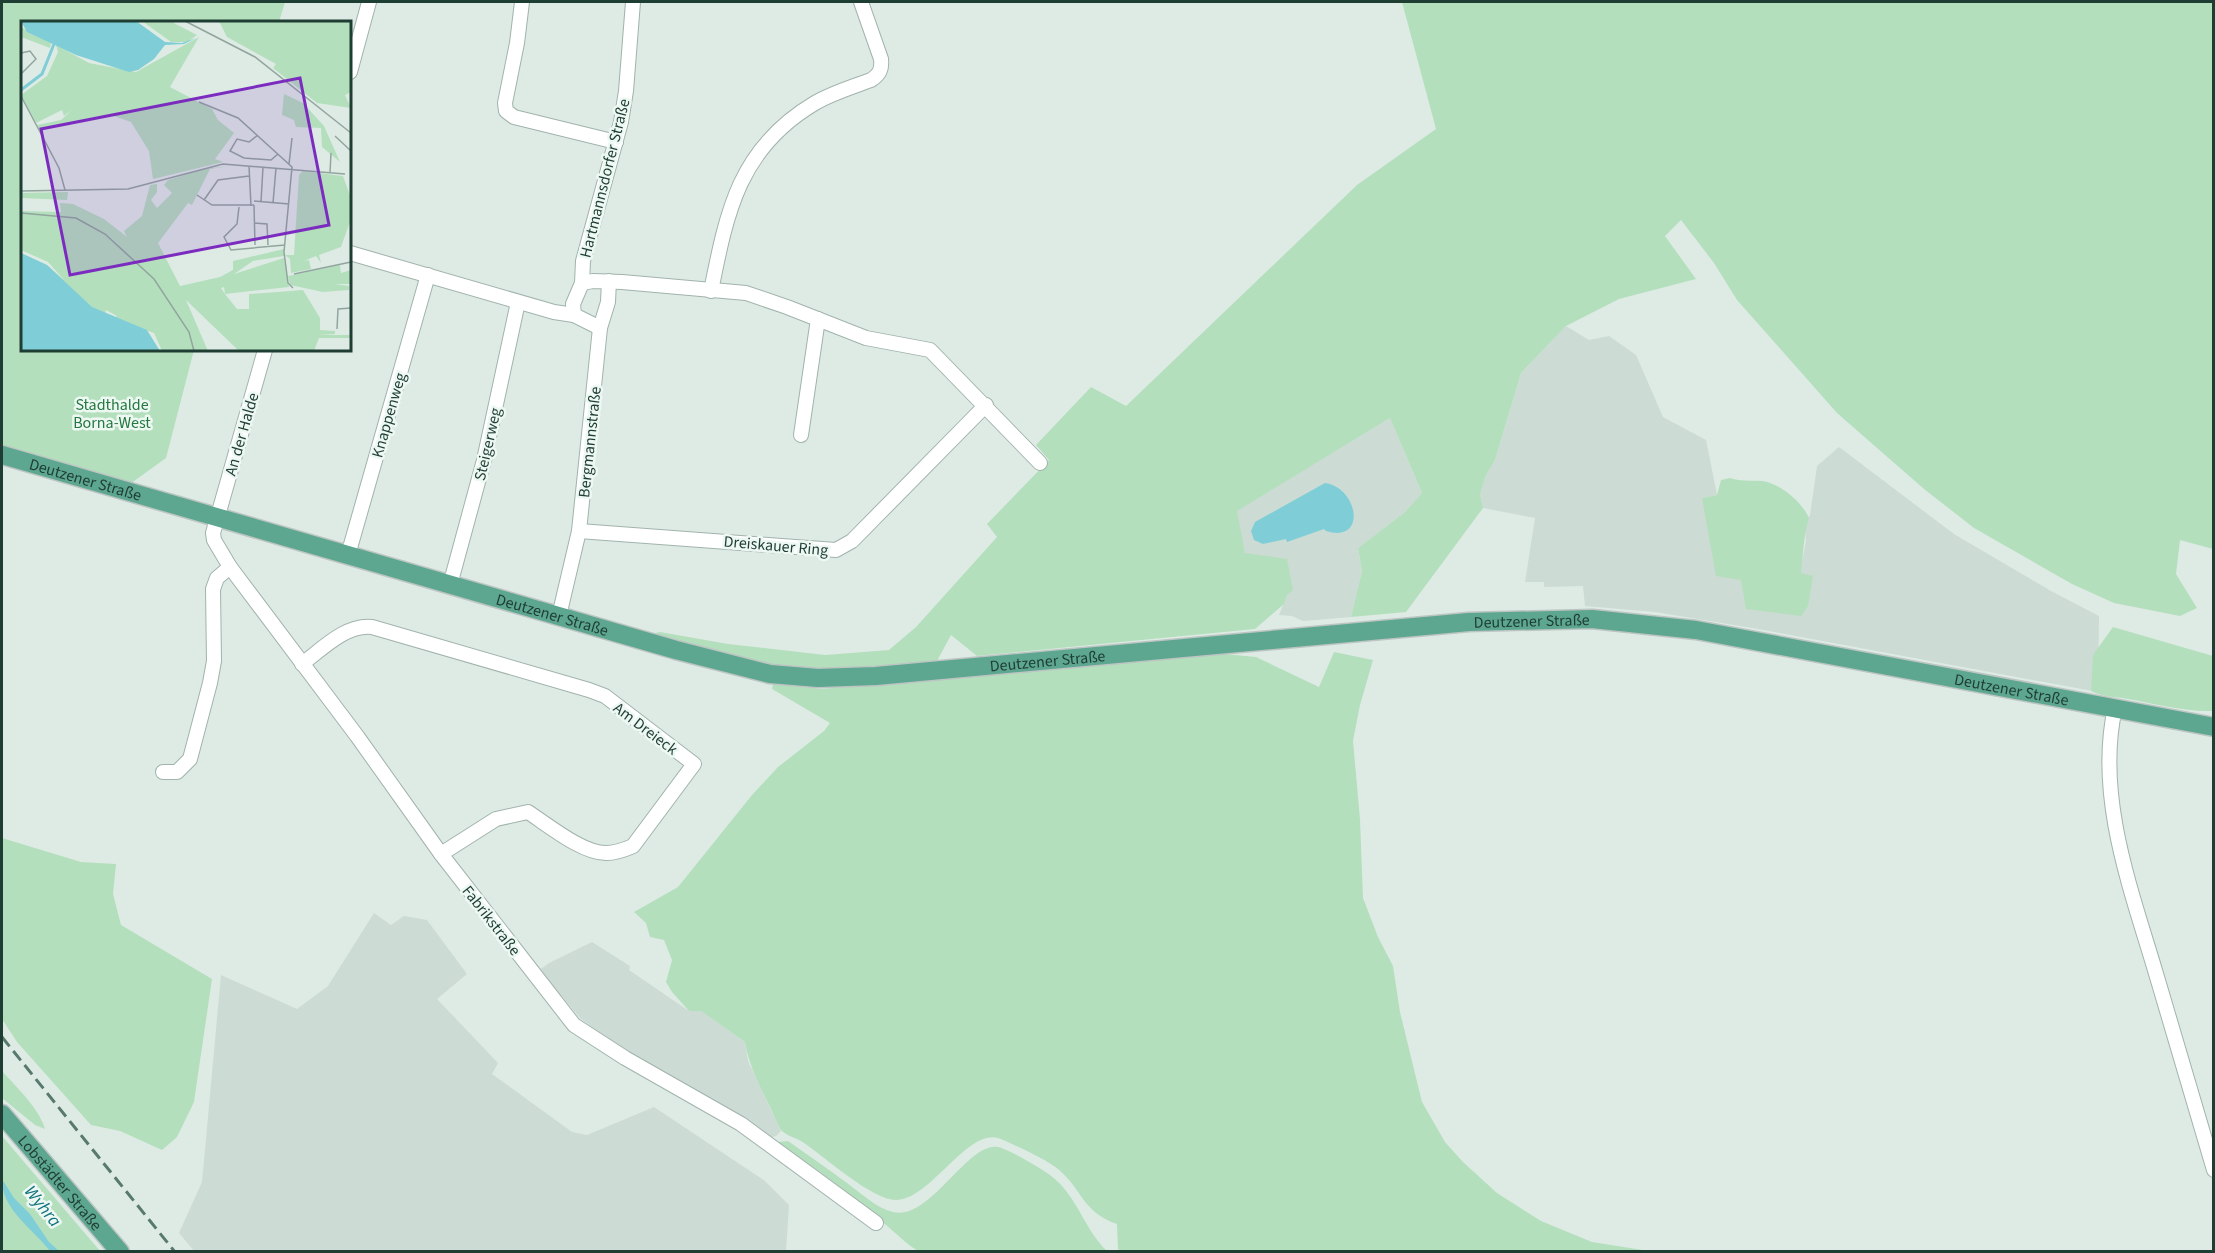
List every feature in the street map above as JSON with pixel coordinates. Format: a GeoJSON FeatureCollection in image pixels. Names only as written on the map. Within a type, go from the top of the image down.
{"type":"FeatureCollection","features":[{"type":"Feature","properties":{"kind":"main road","name":"Deutzener Straße"},"geometry":{"type":"LineString","coordinates":[[2,455],[450,585],[770,674],[840,678],[1469,622],[1592,619],[1696,630],[2214,727]]}},
{"type":"Feature","properties":{"kind":"main road","name":"Lobstädter Straße"},"geometry":{"type":"LineString","coordinates":[[2,1114],[120,1251]]}},
{"type":"Feature","properties":{"kind":"street"},"geometry":{"type":"LineString","coordinates":[[351,68],[369,2]]}},
{"type":"Feature","properties":{"kind":"street"},"geometry":{"type":"LineString","coordinates":[[522,2],[517,43],[505,104],[506,111],[514,117],[616,142]]}},
{"type":"Feature","properties":{"kind":"street","name":"Hartmannsdorfer Straße"},"geometry":{"type":"LineString","coordinates":[[582,283],[583,261],[616,142],[626,91],[633,2]]}},
{"type":"Feature","properties":{"kind":"street"},"geometry":{"type":"LineString","coordinates":[[711,291],[730,205],[756,156],[781,129],[816,102],[871,80],[879,74],[882,68],[881,59],[861,2]]}},
{"type":"Feature","properties":{"kind":"street"},"geometry":{"type":"LineString","coordinates":[[351,253],[554,312],[574,315],[600,328]]}},
{"type":"Feature","properties":{"kind":"street","name":"Knappenweg"},"geometry":{"type":"LineString","coordinates":[[348,555],[428,275]]}},
{"type":"Feature","properties":{"kind":"street"},"geometry":{"type":"LineString","coordinates":[[574,315],[573,304],[582,283],[609,281],[756,295],[866,338],[930,350],[1040,463]]}},
{"type":"Feature","properties":{"kind":"street","name":"Bergmannstraße"},"geometry":{"type":"LineString","coordinates":[[559,616],[579,531],[600,328],[608,302],[609,281]]}},
{"type":"Feature","properties":{"kind":"street","name":"Steigerweg"},"geometry":{"type":"LineString","coordinates":[[450,585],[484,460],[518,302]]}},
{"type":"Feature","properties":{"kind":"street"},"geometry":{"type":"LineString","coordinates":[[801,435],[818,319]]}},
{"type":"Feature","properties":{"kind":"street","name":"An der Halde"},"geometry":{"type":"LineString","coordinates":[[216,518],[265,351]]}},
{"type":"Feature","properties":{"kind":"street","name":"Dreiskauer Ring"},"geometry":{"type":"LineString","coordinates":[[579,531],[836,550],[852,541],[986,405]]}},
{"type":"Feature","properties":{"kind":"street","name":"Fabrikstraße"},"geometry":{"type":"LineString","coordinates":[[216,518],[214,540],[230,567],[357,736],[441,854],[574,1026],[741,1124],[876,1222]]}},
{"type":"Feature","properties":{"kind":"street"},"geometry":{"type":"LineString","coordinates":[[163,772],[177,772],[190,759],[214,661],[213,589],[217,578],[230,567]]}},
{"type":"Feature","properties":{"kind":"street","name":"Am Dreieck"},"geometry":{"type":"LineString","coordinates":[[302,664],[352,629],[363,626],[372,627],[605,696],[694,764],[633,846],[618,852],[604,853],[583,846],[528,812],[496,819],[441,854]]}},
{"type":"Feature","properties":{"kind":"street"},"geometry":{"type":"LineString","coordinates":[[2115,708],[2110,730],[2111,793],[2120,843],[2134,900],[2214,1170]]}},
{"type":"Feature","properties":{"kind":"shaded area"},"geometry":{"type":"Polygon","coordinates":[[[1566,326],[1589,340],[1609,336],[1636,355],[1663,417],[1706,440],[1717,495],[1702,498],[1800,573],[1806,541],[1805,528],[1810,515],[1817,466],[1839,447],[1954,534],[2051,591],[2099,616],[2098,692],[1758,629],[1655,612],[1585,606],[1583,586],[1544,587],[1544,582],[1525,582],[1535,518],[1483,508],[1480,494],[1486,475],[1495,460],[1521,373],[1566,326]]]}},
{"type":"Feature","properties":{"kind":"shaded area"},"geometry":{"type":"Polygon","coordinates":[[[1390,418],[1422,493],[1405,512],[1358,548],[1362,571],[1351,617],[1303,621],[1292,616],[1279,615],[1287,595],[1245,553],[1236,511],[1390,418]]]}},
{"type":"Feature","properties":{"kind":"shaded area"},"geometry":{"type":"Polygon","coordinates":[[[374,913],[391,925],[404,916],[427,920],[467,974],[437,999],[498,1063],[492,1074],[572,1132],[587,1135],[654,1107],[765,1181],[789,1205],[786,1251],[194,1251],[179,1233],[202,1182],[221,975],[297,1009],[328,986],[374,913]]]}},
{"type":"Feature","properties":{"kind":"shaded area"},"geometry":{"type":"Polygon","coordinates":[[[592,942],[630,966],[629,970],[689,1011],[701,1011],[745,1042],[748,1061],[781,1131],[776,1136],[768,1138],[686,1090],[600,1033],[580,1018],[561,995],[558,996],[538,971],[549,963],[592,942]]]}},
{"type":"Feature","properties":{"kind":"green space","name":"Stadthalde Borna-West"},"geometry":{"type":"Polygon","coordinates":[[[2,2],[285,2],[279,21],[21,21],[21,351],[194,351],[166,458],[130,484],[2,447],[2,2]]]}},
{"type":"Feature","properties":{"kind":"green space"},"geometry":{"type":"Polygon","coordinates":[[[1402,2],[2213,2],[2213,549],[2180,540],[2176,574],[2197,608],[2180,616],[2114,603],[2072,584],[1974,528],[1924,489],[1837,413],[1737,300],[1714,263],[1681,220],[1665,236],[1696,279],[1619,299],[1566,326],[1521,373],[1495,460],[1486,475],[1480,494],[1483,508],[1406,612],[1351,617],[1362,571],[1358,548],[1405,512],[1422,493],[1390,418],[1237,511],[1245,553],[1287,559],[1293,590],[1287,595],[1284,604],[1255,629],[977,656],[951,635],[937,661],[842,672],[791,672],[647,635],[660,632],[728,644],[825,655],[889,650],[916,627],[997,537],[987,524],[1049,460],[1036,445],[1091,387],[1126,406],[1357,185],[1436,129],[1402,2]]]}},
{"type":"Feature","properties":{"kind":"green space"},"geometry":{"type":"Polygon","coordinates":[[[1730,478],[1762,481],[1776,485],[1796,500],[1806,512],[1809,518],[1801,573],[1813,576],[1808,606],[1801,616],[1746,609],[1741,580],[1716,576],[1702,498],[1717,495],[1721,480],[1730,478]]]}},
{"type":"Feature","properties":{"kind":"green space"},"geometry":{"type":"Polygon","coordinates":[[[2113,627],[2213,656],[2213,711],[2170,707],[2105,696],[2091,691],[2093,655],[2113,627]]]}},
{"type":"Feature","properties":{"kind":"green space"},"geometry":{"type":"Polygon","coordinates":[[[1334,652],[1373,660],[1360,705],[1353,741],[1360,819],[1363,898],[1378,937],[1393,966],[1400,1012],[1422,1102],[1445,1142],[1497,1193],[1541,1221],[1592,1242],[1649,1251],[1120,1251],[1117,1224],[1105,1219],[1090,1207],[1058,1169],[998,1138],[986,1138],[974,1144],[922,1189],[909,1197],[896,1200],[886,1198],[862,1186],[801,1141],[781,1130],[755,1076],[745,1042],[701,1011],[689,1011],[672,992],[666,982],[672,960],[664,940],[650,937],[646,923],[634,912],[678,887],[752,795],[778,767],[824,731],[830,723],[772,689],[773,684],[821,689],[1225,654],[1256,657],[1319,687],[1334,652]]]}},
{"type":"Feature","properties":{"kind":"green space"},"geometry":{"type":"Polygon","coordinates":[[[2,838],[81,862],[116,864],[113,894],[121,925],[212,979],[194,1102],[177,1137],[162,1150],[120,1131],[91,1125],[17,1042],[2,1019],[2,838]]]}},
{"type":"Feature","properties":{"kind":"green space"},"geometry":{"type":"Polygon","coordinates":[[[2,1071],[33,1106],[45,1129],[35,1125],[2,1098],[2,1071]]]}},
{"type":"Feature","properties":{"kind":"green space"},"geometry":{"type":"Polygon","coordinates":[[[2,1136],[100,1251],[2,1251],[2,1136]]]}},
{"type":"Feature","properties":{"kind":"green space"},"geometry":{"type":"Polygon","coordinates":[[[788,1141],[875,1204],[893,1212],[907,1212],[921,1205],[961,1167],[986,1148],[1003,1148],[1039,1168],[1059,1183],[1074,1202],[1092,1233],[1107,1251],[918,1251],[834,1182],[807,1162],[778,1145],[777,1142],[788,1141]]]}},
{"type":"Feature","properties":{"kind":"water"},"geometry":{"type":"Polygon","coordinates":[[[1325,483],[1345,494],[1351,504],[1354,514],[1353,523],[1348,530],[1339,533],[1324,529],[1287,542],[1286,539],[1263,544],[1254,540],[1251,531],[1255,522],[1325,483]]]}},
{"type":"Feature","properties":{"kind":"water"},"geometry":{"type":"Polygon","coordinates":[[[2,1179],[14,1198],[30,1214],[49,1242],[59,1251],[50,1251],[19,1218],[7,1200],[2,1179]]]}},
{"type":"Feature","properties":{"kind":"railway"},"geometry":{"type":"LineString","coordinates":[[2,1037],[175,1252]]}},
{"type":"Feature","properties":{"kind":"water label","name":"Wyhra"},"geometry":{"type":"Point","coordinates":[43,1206]}}]}
